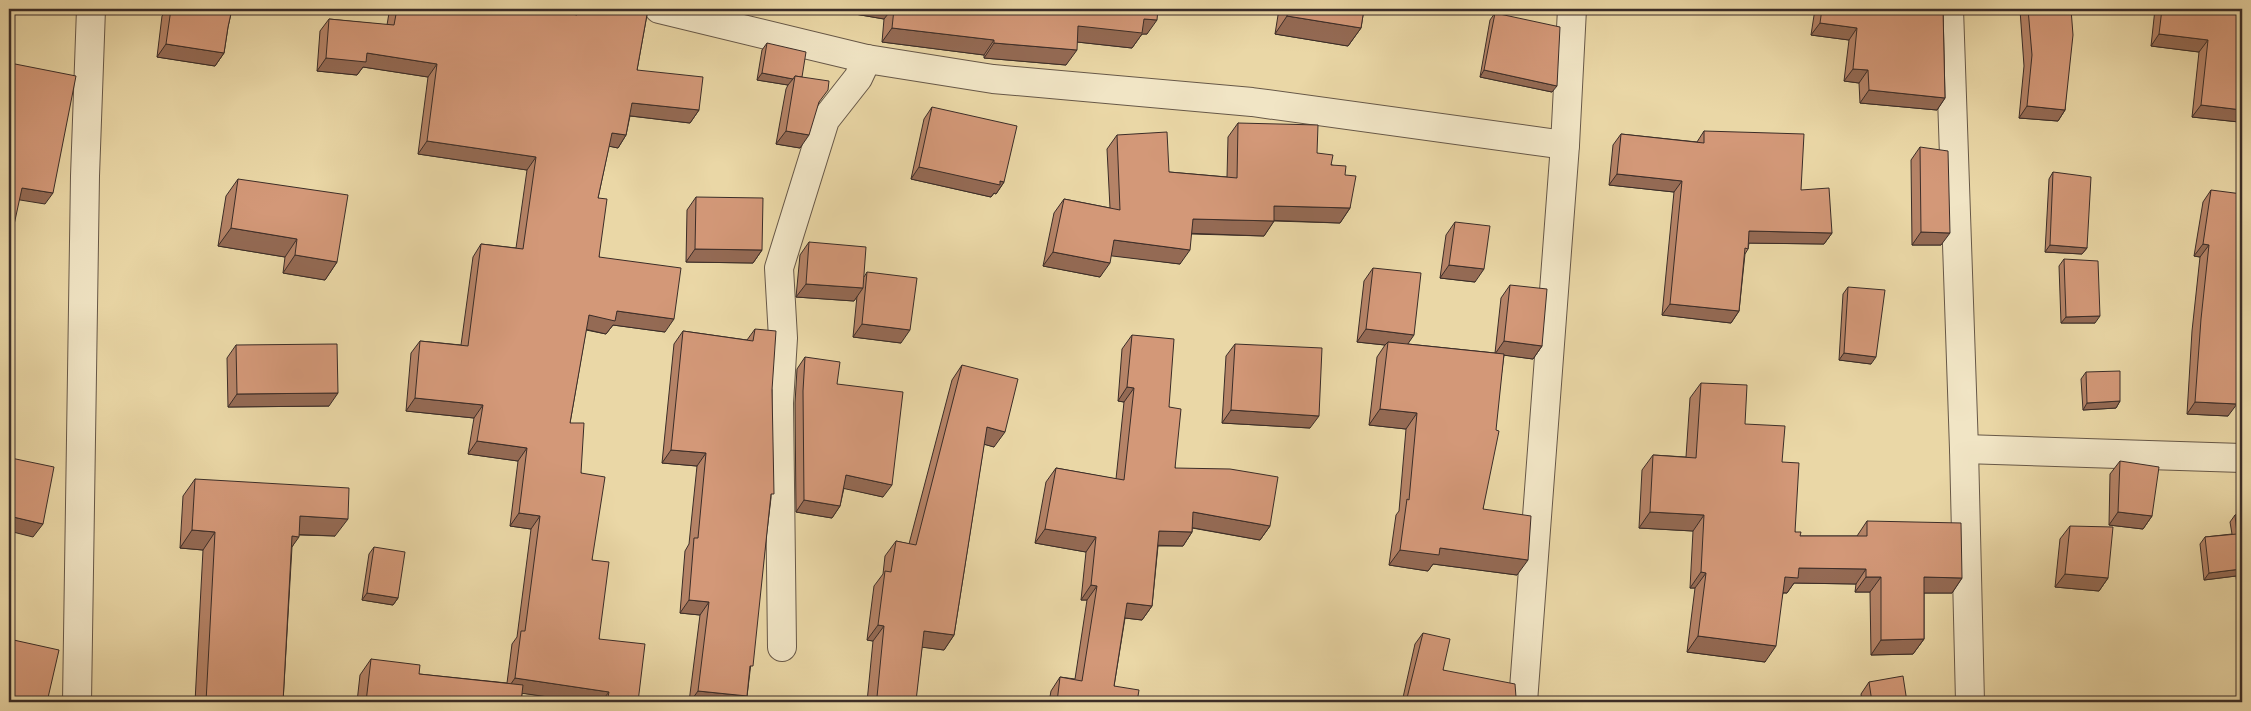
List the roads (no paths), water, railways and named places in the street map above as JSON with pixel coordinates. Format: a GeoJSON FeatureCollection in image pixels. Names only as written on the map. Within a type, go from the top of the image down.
{"type":"FeatureCollection","features":[{"type":"Feature","properties":{"kind":"street"},"geometry":{"type":"LineString","coordinates":[[77,702],[85,186],[91,9]]}},
{"type":"Feature","properties":{"kind":"street"},"geometry":{"type":"LineString","coordinates":[[659,9],[867,60],[993,79],[1252,102],[1565,145]]}},
{"type":"Feature","properties":{"kind":"street"},"geometry":{"type":"LineString","coordinates":[[1523,702],[1565,145],[1572,9]]}},
{"type":"Feature","properties":{"kind":"street"},"geometry":{"type":"LineString","coordinates":[[1950,9],[1970,702]]}},
{"type":"Feature","properties":{"kind":"street"},"geometry":{"type":"LineString","coordinates":[[782,648],[779,403],[783,338],[780,268],[825,120],[858,78],[867,60]]}},
{"type":"Feature","properties":{"kind":"street"},"geometry":{"type":"LineString","coordinates":[[1964,449],[2242,458]]}}]}
